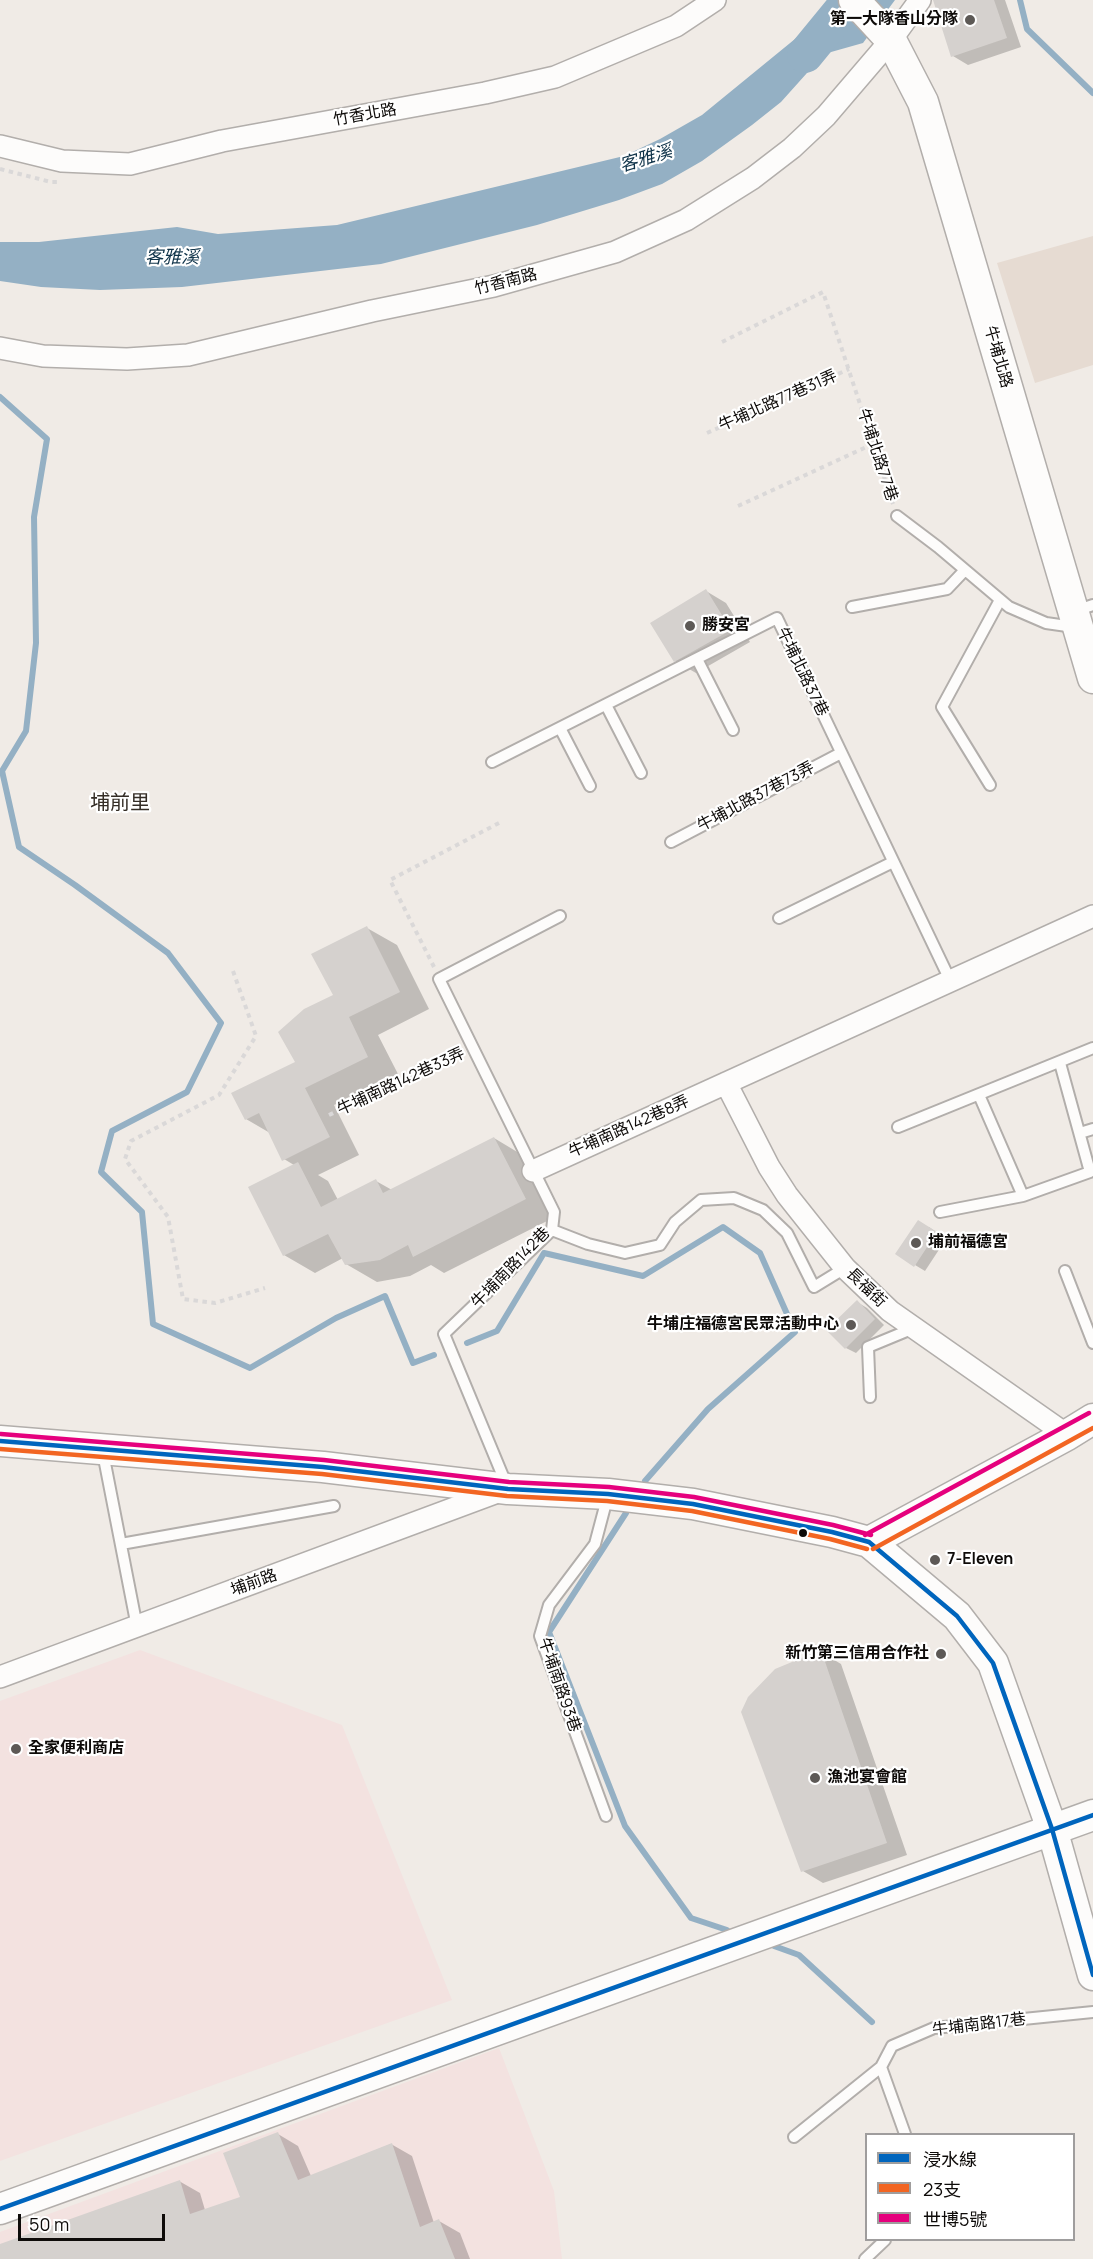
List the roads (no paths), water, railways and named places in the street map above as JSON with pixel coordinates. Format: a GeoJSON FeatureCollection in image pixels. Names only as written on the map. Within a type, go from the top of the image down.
{"type":"FeatureCollection","features":[{"type":"Feature","properties":{"kind":"street","name":"竹香北路"},"geometry":{"type":"LineString","coordinates":[[0,146],[62,161],[130,164],[222,141],[485,93],[565,73],[676,26],[715,0]]}},
{"type":"Feature","properties":{"kind":"street","name":"牛埔北路"},"geometry":{"type":"LineString","coordinates":[[854,0],[891,40],[923,102],[1081,615],[1093,678]]}},
{"type":"Feature","properties":{"kind":"street","name":"竹香南路"},"geometry":{"type":"LineString","coordinates":[[0,348],[44,356],[127,359],[188,355],[372,311],[494,286],[615,252],[686,220],[753,178],[792,148],[826,116],[891,40],[920,0]]}},
{"type":"Feature","properties":{"kind":"street"},"geometry":{"type":"LineString","coordinates":[[726,1083],[1093,915]]}},
{"type":"Feature","properties":{"kind":"street","name":"牛埔南路142巷8弄"},"geometry":{"type":"LineString","coordinates":[[533,1171],[726,1083]]}},
{"type":"Feature","properties":{"kind":"street","name":"長福街"},"geometry":{"type":"LineString","coordinates":[[726,1083],[769,1167],[787,1195],[845,1268],[890,1311],[1068,1435]]}},
{"type":"Feature","properties":{"kind":"street"},"geometry":{"type":"LineString","coordinates":[[869,1542],[1068,1435],[1093,1419]]}},
{"type":"Feature","properties":{"kind":"street"},"geometry":{"type":"LineString","coordinates":[[0,1441],[323,1467],[508,1489],[608,1494],[693,1504],[832,1532],[869,1542],[957,1616],[993,1664],[1052,1829],[1093,1976]]}},
{"type":"Feature","properties":{"kind":"street","name":"埔前路"},"geometry":{"type":"LineString","coordinates":[[0,1677],[508,1489]]}},
{"type":"Feature","properties":{"kind":"street"},"geometry":{"type":"LineString","coordinates":[[0,2209],[1093,1815]]}},
{"type":"Feature","properties":{"kind":"lane","name":"牛埔北路77巷"},"geometry":{"type":"LineString","coordinates":[[897,516],[1009,607],[1046,623],[1081,615]]}},
{"type":"Feature","properties":{"kind":"lane"},"geometry":{"type":"LineString","coordinates":[[852,607],[947,589],[965,570]]}},
{"type":"Feature","properties":{"kind":"lane"},"geometry":{"type":"LineString","coordinates":[[990,785],[942,707],[1000,600]]}},
{"type":"Feature","properties":{"kind":"lane","name":"牛埔北路37巷"},"geometry":{"type":"LineString","coordinates":[[492,762],[777,618],[950,981]]}},
{"type":"Feature","properties":{"kind":"lane"},"geometry":{"type":"LineString","coordinates":[[697,659],[733,730]]}},
{"type":"Feature","properties":{"kind":"lane"},"geometry":{"type":"LineString","coordinates":[[606,705],[641,773]]}},
{"type":"Feature","properties":{"kind":"lane"},"geometry":{"type":"LineString","coordinates":[[560,728],[590,786]]}},
{"type":"Feature","properties":{"kind":"lane","name":"牛埔北路37巷73弄"},"geometry":{"type":"LineString","coordinates":[[671,842],[841,753]]}},
{"type":"Feature","properties":{"kind":"lane"},"geometry":{"type":"LineString","coordinates":[[779,918],[893,862]]}},
{"type":"Feature","properties":{"kind":"lane","name":"牛埔南路142巷"},"geometry":{"type":"LineString","coordinates":[[508,1489],[444,1334],[552,1230],[554,1212],[439,979],[560,916]]}},
{"type":"Feature","properties":{"kind":"lane"},"geometry":{"type":"LineString","coordinates":[[898,1127],[1093,1048]]}},
{"type":"Feature","properties":{"kind":"lane"},"geometry":{"type":"LineString","coordinates":[[940,1212],[1023,1196],[1090,1172],[1060,1063]]}},
{"type":"Feature","properties":{"kind":"lane"},"geometry":{"type":"LineString","coordinates":[[979,1095],[1023,1196]]}},
{"type":"Feature","properties":{"kind":"lane"},"geometry":{"type":"LineString","coordinates":[[1080,1133],[1093,1129]]}},
{"type":"Feature","properties":{"kind":"lane"},"geometry":{"type":"LineString","coordinates":[[552,1230],[588,1244],[626,1253],[660,1245],[675,1222],[701,1200],[734,1198],[763,1210],[787,1233],[814,1287],[845,1268]]}},
{"type":"Feature","properties":{"kind":"lane"},"geometry":{"type":"LineString","coordinates":[[1065,1271],[1093,1343]]}},
{"type":"Feature","properties":{"kind":"lane"},"geometry":{"type":"LineString","coordinates":[[870,1397],[868,1347],[914,1328]]}},
{"type":"Feature","properties":{"kind":"lane"},"geometry":{"type":"LineString","coordinates":[[103,1450],[136,1626]]}},
{"type":"Feature","properties":{"kind":"lane","name":"牛埔南路93巷"},"geometry":{"type":"LineString","coordinates":[[606,1816],[540,1636],[549,1605],[595,1544],[608,1494]]}},
{"type":"Feature","properties":{"kind":"lane"},"geometry":{"type":"LineString","coordinates":[[121,1544],[334,1506]]}},
{"type":"Feature","properties":{"kind":"lane","name":"牛埔南路17巷"},"geometry":{"type":"LineString","coordinates":[[794,2137],[881,2067],[892,2046],[934,2028],[1093,2012]]}},
{"type":"Feature","properties":{"kind":"lane"},"geometry":{"type":"LineString","coordinates":[[881,2067],[905,2133]]}},
{"type":"Feature","properties":{"kind":"lane"},"geometry":{"type":"LineString","coordinates":[[865,2259],[884,2241]]}},
{"type":"Feature","properties":{"kind":"water","name":"客雅溪"},"geometry":{"type":"Polygon","coordinates":[[[849,0],[895,0],[863,43],[824,54],[781,102],[752,125],[702,161],[662,184],[619,200],[537,225],[381,264],[182,287],[100,290],[41,287],[0,281],[0,242],[39,242],[177,227],[218,234],[337,225],[624,156],[702,115],[817,21],[841,16],[849,0]]]}},
{"type":"Feature","properties":{"kind":"waterway","name":"客雅溪"},"geometry":{"type":"LineString","coordinates":[[805,55],[850,0]]}},
{"type":"Feature","properties":{"kind":"waterway"},"geometry":{"type":"LineString","coordinates":[[1020,0],[1027,29],[1093,93]]}},
{"type":"Feature","properties":{"kind":"waterway"},"geometry":{"type":"LineString","coordinates":[[0,397],[47,439],[34,517],[36,643],[26,731],[2,771],[19,847],[168,953],[221,1023],[187,1092],[112,1131],[101,1172],[142,1212],[153,1324],[250,1368],[336,1318],[385,1296],[413,1363],[434,1355]]}},
{"type":"Feature","properties":{"kind":"waterway"},"geometry":{"type":"LineString","coordinates":[[467,1343],[497,1331],[544,1253],[643,1276],[723,1227],[760,1253],[795,1332],[708,1409],[645,1481]]}},
{"type":"Feature","properties":{"kind":"waterway"},"geometry":{"type":"LineString","coordinates":[[626,1513],[549,1632],[625,1826],[691,1918],[727,1930]]}},
{"type":"Feature","properties":{"kind":"waterway"},"geometry":{"type":"LineString","coordinates":[[774,1946],[799,1955],[872,2022]]}},
{"type":"Feature","properties":{"kind":"place","name":"第一大隊香山分隊"},"geometry":{"type":"Point","coordinates":[970,20]}},
{"type":"Feature","properties":{"kind":"place","name":"勝安宮"},"geometry":{"type":"Point","coordinates":[690,626]}},
{"type":"Feature","properties":{"kind":"place","name":"埔前福德宮"},"geometry":{"type":"Point","coordinates":[916,1243]}},
{"type":"Feature","properties":{"kind":"place","name":"牛埔庄福德宮民眾活動中心"},"geometry":{"type":"Point","coordinates":[851,1325]}},
{"type":"Feature","properties":{"kind":"place","name":"7-Eleven"},"geometry":{"type":"Point","coordinates":[935,1560]}},
{"type":"Feature","properties":{"kind":"place","name":"新竹第三信用合作社"},"geometry":{"type":"Point","coordinates":[941,1654]}},
{"type":"Feature","properties":{"kind":"place","name":"全家便利商店"},"geometry":{"type":"Point","coordinates":[16,1749]}},
{"type":"Feature","properties":{"kind":"place","name":"漁池宴會館"},"geometry":{"type":"Point","coordinates":[815,1778]}},
{"type":"Feature","properties":{"kind":"district","name":"埔前里"},"geometry":{"type":"Point","coordinates":[120,803]}}]}
